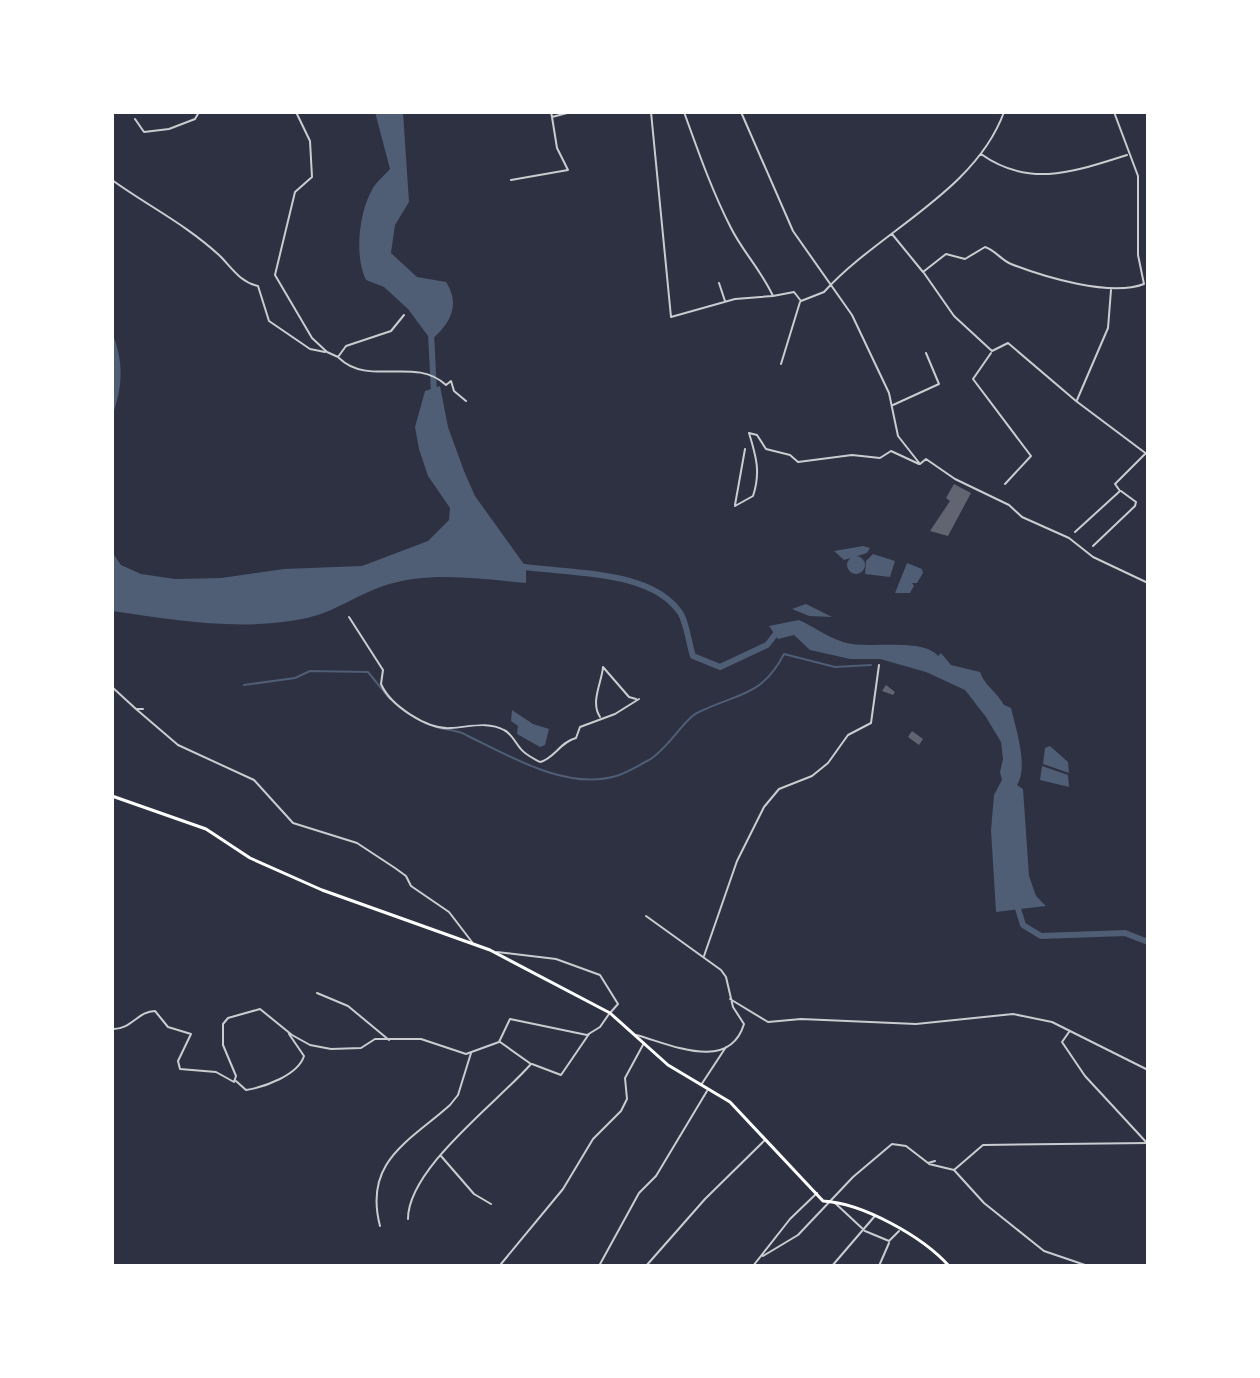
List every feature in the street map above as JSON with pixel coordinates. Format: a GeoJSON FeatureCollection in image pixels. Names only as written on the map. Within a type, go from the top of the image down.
{"type":"FeatureCollection","features":[{"type":"Feature","properties":{"kind":"main road"},"geometry":{"type":"LineString","coordinates":[[112,796],[206,829],[250,858],[322,890],[496,952],[610,1013],[668,1065],[730,1102],[825,1202],[831,1200],[874,1217],[936,1253],[949,1266]]}},
{"type":"Feature","properties":{"kind":"street"},"geometry":{"type":"LineString","coordinates":[[135,119],[144,132],[156,131],[195,119],[199,112]]}},
{"type":"Feature","properties":{"kind":"street"},"geometry":{"type":"LineString","coordinates":[[296,112],[310,141],[312,177],[295,192],[275,275],[312,338],[327,352]]}},
{"type":"Feature","properties":{"kind":"street"},"geometry":{"type":"LineString","coordinates":[[511,180],[568,170],[557,148],[551,112]]}},
{"type":"Feature","properties":{"kind":"street"},"geometry":{"type":"LineString","coordinates":[[552,117],[571,112]]}},
{"type":"Feature","properties":{"kind":"street"},"geometry":{"type":"LineString","coordinates":[[651,112],[671,317],[725,302],[794,292],[801,301]]}},
{"type":"Feature","properties":{"kind":"street"},"geometry":{"type":"LineString","coordinates":[[684,112],[731,229],[756,262],[773,296]]}},
{"type":"Feature","properties":{"kind":"street"},"geometry":{"type":"LineString","coordinates":[[741,112],[793,231],[832,283],[857,325],[892,405],[898,436],[920,464]]}},
{"type":"Feature","properties":{"kind":"street"},"geometry":{"type":"LineString","coordinates":[[801,301],[824,292],[969,169],[995,136],[1004,112]]}},
{"type":"Feature","properties":{"kind":"street"},"geometry":{"type":"LineString","coordinates":[[923,272],[946,254],[965,259],[985,247],[1009,263],[1112,288],[1146,284],[1138,255],[1140,191],[1114,112]]}},
{"type":"Feature","properties":{"kind":"street"},"geometry":{"type":"LineString","coordinates":[[980,154],[1006,170],[1042,174],[1083,171],[1128,154]]}},
{"type":"Feature","properties":{"kind":"street"},"geometry":{"type":"LineString","coordinates":[[112,180],[133,196],[172,217],[221,257],[232,273],[258,286],[269,321],[310,349],[338,357],[354,371],[431,374],[446,385],[451,381],[454,391],[466,401]]}},
{"type":"Feature","properties":{"kind":"street"},"geometry":{"type":"LineString","coordinates":[[892,234],[954,316],[992,351]]}},
{"type":"Feature","properties":{"kind":"street"},"geometry":{"type":"LineString","coordinates":[[719,283],[725,302]]}},
{"type":"Feature","properties":{"kind":"street"},"geometry":{"type":"LineString","coordinates":[[1076,401],[1108,328],[1112,288]]}},
{"type":"Feature","properties":{"kind":"street"},"geometry":{"type":"LineString","coordinates":[[781,364],[801,301]]}},
{"type":"Feature","properties":{"kind":"street"},"geometry":{"type":"LineString","coordinates":[[338,357],[346,346],[391,331],[404,315]]}},
{"type":"Feature","properties":{"kind":"street"},"geometry":{"type":"LineString","coordinates":[[1005,484],[1031,456],[973,379],[992,351],[1008,343],[1076,401],[1147,454],[1115,484],[1136,502],[1135,506],[1093,546]]}},
{"type":"Feature","properties":{"kind":"street"},"geometry":{"type":"LineString","coordinates":[[892,405],[939,384],[926,353]]}},
{"type":"Feature","properties":{"kind":"street"},"geometry":{"type":"LineString","coordinates":[[745,449],[735,506],[753,496],[758,481],[758,462],[749,433],[757,435],[766,449],[790,455],[798,462],[852,455],[880,458],[891,451],[920,464]]}},
{"type":"Feature","properties":{"kind":"street"},"geometry":{"type":"LineString","coordinates":[[920,464],[926,459],[955,479],[1009,505],[1022,517],[1069,538],[1093,557],[1148,583]]}},
{"type":"Feature","properties":{"kind":"street"},"geometry":{"type":"LineString","coordinates":[[1075,532],[1120,491]]}},
{"type":"Feature","properties":{"kind":"street"},"geometry":{"type":"LineString","coordinates":[[349,617],[383,670],[381,684],[385,693],[421,720],[448,729],[480,724],[487,729],[500,728],[507,731],[522,751],[540,762],[546,761],[565,740],[576,738],[580,727],[615,714],[638,700],[603,667],[595,709],[601,718]]}},
{"type":"Feature","properties":{"kind":"street"},"geometry":{"type":"LineString","coordinates":[[704,956],[737,861],[764,807],[779,789],[812,776],[828,763],[848,735],[871,723],[879,665]]}},
{"type":"Feature","properties":{"kind":"street"},"geometry":{"type":"LineString","coordinates":[[112,687],[178,745],[254,780],[293,823],[357,843],[395,868],[416,891],[449,912],[472,943]]}},
{"type":"Feature","properties":{"kind":"street"},"geometry":{"type":"LineString","coordinates":[[136,709],[143,709]]}},
{"type":"Feature","properties":{"kind":"street"},"geometry":{"type":"LineString","coordinates":[[646,916],[695,953],[704,956],[726,977],[730,999],[744,1024],[701,1085]]}},
{"type":"Feature","properties":{"kind":"street"},"geometry":{"type":"LineString","coordinates":[[496,952],[556,959],[600,975],[618,1004],[589,1034],[561,1075],[531,1064],[500,1042]]}},
{"type":"Feature","properties":{"kind":"street"},"geometry":{"type":"LineString","coordinates":[[317,993],[352,1008],[389,1040]]}},
{"type":"Feature","properties":{"kind":"street"},"geometry":{"type":"LineString","coordinates":[[730,999],[768,1022],[801,1019],[916,1024],[1013,1014],[1052,1022],[1148,1070]]}},
{"type":"Feature","properties":{"kind":"street"},"geometry":{"type":"LineString","coordinates":[[236,1081],[223,1045],[225,1021],[260,1009],[289,1033],[323,1049],[361,1048],[375,1039],[425,1039],[459,1053],[471,1053],[500,1042],[510,1019],[589,1034]]}},
{"type":"Feature","properties":{"kind":"street"},"geometry":{"type":"LineString","coordinates":[[112,1029],[125,1029],[147,1011],[155,1011],[168,1027],[189,1030],[191,1034],[178,1061],[180,1069],[216,1072],[236,1081],[246,1090],[269,1084],[301,1063],[304,1056],[289,1033]]}},
{"type":"Feature","properties":{"kind":"street"},"geometry":{"type":"LineString","coordinates":[[1069,1031],[1062,1042],[1076,1065],[1148,1143]]}},
{"type":"Feature","properties":{"kind":"street"},"geometry":{"type":"LineString","coordinates":[[635,1035],[703,1054],[726,1046]]}},
{"type":"Feature","properties":{"kind":"street"},"geometry":{"type":"LineString","coordinates":[[501,1264],[563,1189],[593,1139],[621,1111],[627,1099],[625,1078],[644,1043]]}},
{"type":"Feature","properties":{"kind":"street"},"geometry":{"type":"LineString","coordinates":[[380,1226],[375,1197],[391,1156],[458,1095],[471,1053]]}},
{"type":"Feature","properties":{"kind":"street"},"geometry":{"type":"LineString","coordinates":[[408,1219],[416,1189],[440,1155],[531,1064]]}},
{"type":"Feature","properties":{"kind":"street"},"geometry":{"type":"LineString","coordinates":[[599,1266],[639,1193],[656,1176],[708,1089]]}},
{"type":"Feature","properties":{"kind":"street"},"geometry":{"type":"LineString","coordinates":[[646,1266],[705,1199],[765,1140]]}},
{"type":"Feature","properties":{"kind":"street"},"geometry":{"type":"LineString","coordinates":[[954,1170],[983,1145],[1148,1143]]}},
{"type":"Feature","properties":{"kind":"street"},"geometry":{"type":"LineString","coordinates":[[763,1256],[798,1235],[892,1144],[906,1146],[928,1163],[954,1170],[984,1203],[1044,1251],[1088,1266]]}},
{"type":"Feature","properties":{"kind":"street"},"geometry":{"type":"LineString","coordinates":[[440,1155],[466,1186],[484,1203],[491,1204]]}},
{"type":"Feature","properties":{"kind":"street"},"geometry":{"type":"LineString","coordinates":[[928,1163],[935,1161]]}},
{"type":"Feature","properties":{"kind":"street"},"geometry":{"type":"LineString","coordinates":[[753,1266],[790,1219],[817,1193]]}},
{"type":"Feature","properties":{"kind":"street"},"geometry":{"type":"LineString","coordinates":[[831,1200],[865,1231],[889,1241]]}},
{"type":"Feature","properties":{"kind":"street"},"geometry":{"type":"LineString","coordinates":[[832,1266],[874,1217]]}},
{"type":"Feature","properties":{"kind":"street"},"geometry":{"type":"LineString","coordinates":[[889,1241],[899,1231]]}},
{"type":"Feature","properties":{"kind":"street"},"geometry":{"type":"LineString","coordinates":[[879,1266],[890,1246],[889,1241]]}},
{"type":"Feature","properties":{"kind":"water"},"geometry":{"type":"Polygon","coordinates":[[[375,112],[403,112],[409,202],[395,225],[391,253],[417,277],[446,282],[453,299],[448,321],[431,340],[408,309],[384,287],[366,280],[362,270],[359,246],[364,209],[373,188],[390,169],[375,112]]]}},
{"type":"Feature","properties":{"kind":"water"},"geometry":{"type":"Polygon","coordinates":[[[112,332],[121,374],[112,417],[112,332]]]}},
{"type":"Feature","properties":{"kind":"water"},"geometry":{"type":"Polygon","coordinates":[[[440,386],[448,427],[464,471],[475,496],[526,567],[526,583],[456,577],[421,578],[386,585],[318,615],[258,624],[209,623],[112,611],[112,552],[121,565],[141,574],[175,579],[221,578],[284,569],[362,566],[428,541],[449,520],[450,508],[428,476],[415,427],[425,391],[440,386]]]}},
{"type":"Feature","properties":{"kind":"water"},"geometry":{"type":"Polygon","coordinates":[[[863,546],[870,548],[867,553],[844,560],[834,551],[863,546]]]}},
{"type":"Feature","properties":{"kind":"water"},"geometry":{"type":"Polygon","coordinates":[[[873,554],[895,561],[890,577],[865,574],[866,561],[873,554]]]}},
{"type":"Feature","properties":{"kind":"water"},"geometry":{"type":"Polygon","coordinates":[[[856,556],[865,565],[856,574],[847,565],[856,556]]]}},
{"type":"Feature","properties":{"kind":"water"},"geometry":{"type":"Polygon","coordinates":[[[907,563],[922,569],[923,573],[917,583],[912,583],[914,586],[910,593],[895,593],[907,563]]]}},
{"type":"Feature","properties":{"kind":"water"},"geometry":{"type":"Polygon","coordinates":[[[806,604],[832,617],[809,616],[792,609],[806,604]]]}},
{"type":"Feature","properties":{"kind":"water"},"geometry":{"type":"Polygon","coordinates":[[[799,620],[843,642],[920,647],[938,656],[941,653],[951,665],[980,672],[1004,705],[1011,708],[1021,757],[1022,768],[1017,785],[1023,789],[1029,876],[1036,896],[1046,906],[996,912],[991,830],[994,795],[1002,780],[1001,742],[965,690],[926,672],[880,659],[850,659],[810,650],[794,635],[778,639],[769,626],[799,620]]]}},
{"type":"Feature","properties":{"kind":"water"},"geometry":{"type":"Polygon","coordinates":[[[512,710],[533,724],[549,729],[545,745],[540,747],[517,734],[518,726],[511,721],[512,710]]]}},
{"type":"Feature","properties":{"kind":"water"},"geometry":{"type":"Polygon","coordinates":[[[1050,746],[1068,762],[1069,773],[1043,764],[1045,748],[1050,746]]]}},
{"type":"Feature","properties":{"kind":"water"},"geometry":{"type":"Polygon","coordinates":[[[1042,766],[1068,775],[1069,787],[1040,780],[1042,766]]]}},
{"type":"Feature","properties":{"kind":"building"},"geometry":{"type":"Polygon","coordinates":[[[954,484],[971,493],[948,536],[930,531],[950,501],[946,498],[954,484]]]}},
{"type":"Feature","properties":{"kind":"building"},"geometry":{"type":"Polygon","coordinates":[[[886,685],[895,692],[893,695],[882,691],[886,685]]]}},
{"type":"Feature","properties":{"kind":"building"},"geometry":{"type":"Polygon","coordinates":[[[912,731],[923,739],[919,745],[908,737],[912,731]]]}},
{"type":"Feature","properties":{"kind":"waterway"},"geometry":{"type":"LineString","coordinates":[[431,333],[434,393]]}},
{"type":"Feature","properties":{"kind":"waterway"},"geometry":{"type":"LineString","coordinates":[[518,566],[606,576],[650,588],[668,599],[681,614],[693,656],[720,667],[767,645],[778,631]]}},
{"type":"Feature","properties":{"kind":"waterway"},"geometry":{"type":"LineString","coordinates":[[436,727],[463,733],[538,769],[578,779],[597,779],[620,775],[649,760],[692,716],[747,692],[767,679],[784,654],[835,667],[871,665]]}},
{"type":"Feature","properties":{"kind":"waterway"},"geometry":{"type":"LineString","coordinates":[[244,685],[295,678],[310,671],[368,672],[390,699]]}},
{"type":"Feature","properties":{"kind":"waterway"},"geometry":{"type":"LineString","coordinates":[[1016,902],[1023,925],[1041,936],[1125,933],[1148,942]]}}]}
